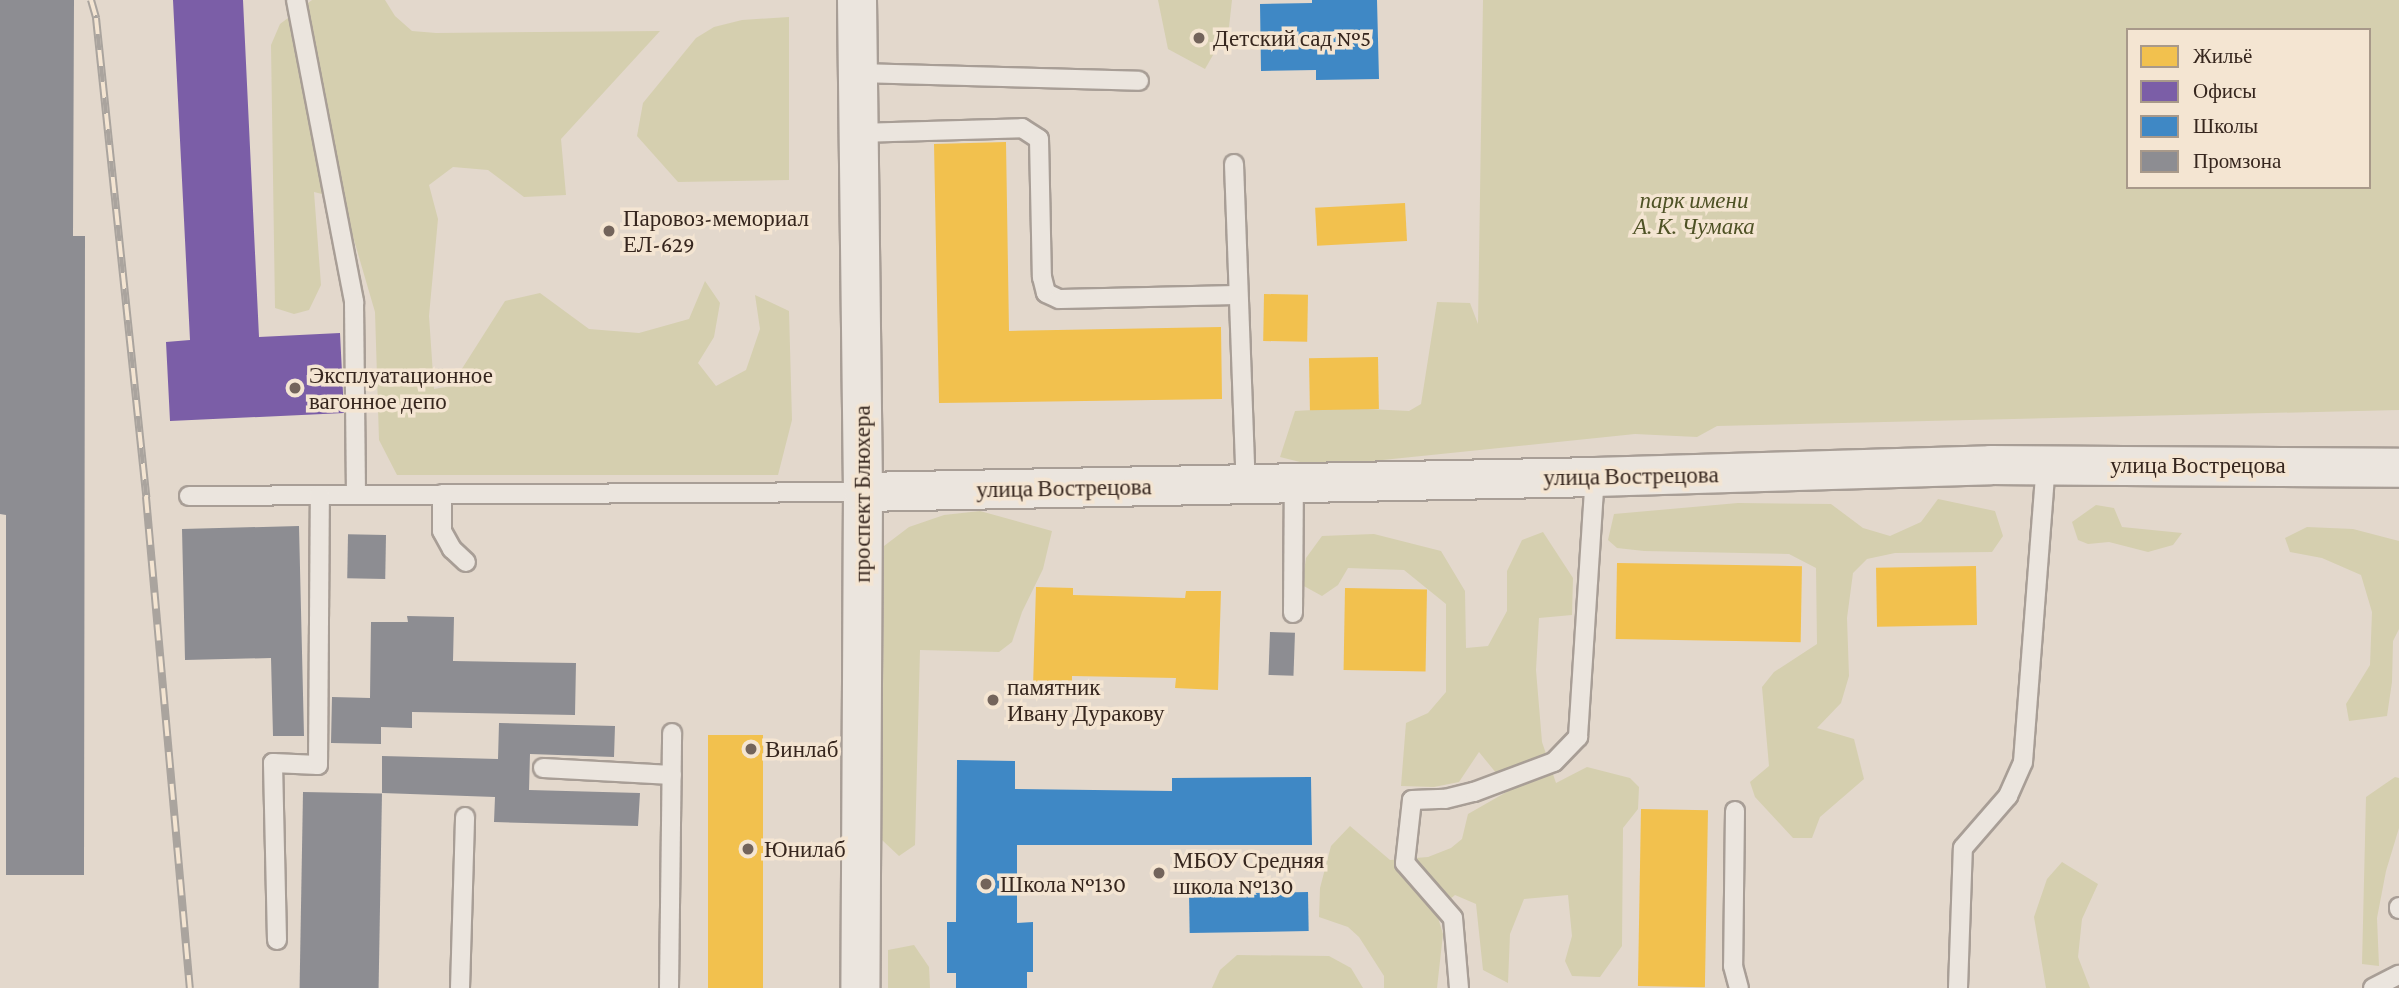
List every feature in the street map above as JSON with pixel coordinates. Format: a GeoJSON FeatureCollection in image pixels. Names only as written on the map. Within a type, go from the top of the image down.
{"type":"FeatureCollection","features":[{"type":"Feature","properties":{"kind":"street","name":"проспект Блюхера"},"geometry":{"type":"LineString","coordinates":[[857,0],[863,492],[860,988]]}},
{"type":"Feature","properties":{"kind":"street","name":"улица Вострецова"},"geometry":{"type":"LineString","coordinates":[[863,492],[2046,465],[2399,468]]}},
{"type":"Feature","properties":{"kind":"lane"},"geometry":{"type":"LineString","coordinates":[[296,0],[354,302],[356,494]]}},
{"type":"Feature","properties":{"kind":"lane"},"geometry":{"type":"LineString","coordinates":[[858,73],[1139,81]]}},
{"type":"Feature","properties":{"kind":"lane"},"geometry":{"type":"LineString","coordinates":[[858,133],[1022,128],[1039,139],[1042,277],[1046,292],[1059,299],[1238,295]]}},
{"type":"Feature","properties":{"kind":"lane"},"geometry":{"type":"LineString","coordinates":[[1234,164],[1246,484]]}},
{"type":"Feature","properties":{"kind":"lane"},"geometry":{"type":"LineString","coordinates":[[1958,988],[1964,848],[2008,796],[2023,762],[2046,465]]}},
{"type":"Feature","properties":{"kind":"lane"},"geometry":{"type":"LineString","coordinates":[[1460,988],[1453,918],[1405,863],[1412,800],[1445,799],[1474,792],[1554,762],[1578,737],[1595,477]]}},
{"type":"Feature","properties":{"kind":"lane"},"geometry":{"type":"LineString","coordinates":[[1293,613],[1294,483]]}},
{"type":"Feature","properties":{"kind":"lane"},"geometry":{"type":"LineString","coordinates":[[189,496],[863,492]]}},
{"type":"Feature","properties":{"kind":"lane"},"geometry":{"type":"LineString","coordinates":[[442,494],[442,531],[452,550],[466,562]]}},
{"type":"Feature","properties":{"kind":"lane"},"geometry":{"type":"LineString","coordinates":[[277,940],[273,763],[318,765],[320,495]]}},
{"type":"Feature","properties":{"kind":"lane"},"geometry":{"type":"LineString","coordinates":[[669,988],[672,733]]}},
{"type":"Feature","properties":{"kind":"lane"},"geometry":{"type":"LineString","coordinates":[[542,768],[672,775]]}},
{"type":"Feature","properties":{"kind":"lane"},"geometry":{"type":"LineString","coordinates":[[1735,811],[1733,966],[1739,988]]}},
{"type":"Feature","properties":{"kind":"lane"},"geometry":{"type":"LineString","coordinates":[[460,988],[466,817]]}},
{"type":"Feature","properties":{"kind":"lane"},"geometry":{"type":"LineString","coordinates":[[2373,988],[2399,975]]}},
{"type":"Feature","properties":{"kind":"green space"},"geometry":{"type":"Polygon","coordinates":[[[312,0],[385,0],[395,16],[412,31],[660,31],[561,139],[566,195],[524,197],[488,170],[453,167],[429,185],[438,219],[429,316],[434,389],[451,386],[505,301],[540,293],[589,329],[639,333],[689,319],[705,281],[720,303],[714,337],[698,363],[716,386],[746,370],[760,329],[755,295],[789,311],[792,420],[778,475],[397,475],[379,440],[375,312],[342,199],[314,192],[321,285],[309,310],[294,314],[275,308],[271,45],[280,24],[312,0]]]}},
{"type":"Feature","properties":{"kind":"green space"},"geometry":{"type":"Polygon","coordinates":[[[1158,0],[1232,0],[1229,27],[1205,69],[1168,49],[1158,0]]]}},
{"type":"Feature","properties":{"kind":"green space","name":"парк имени А. К. Чумака"},"geometry":{"type":"Polygon","coordinates":[[[1483,0],[2399,0],[2399,410],[1717,426],[1697,437],[1635,434],[1363,462],[1300,462],[1280,457],[1295,411],[1348,408],[1409,411],[1421,404],[1437,302],[1470,303],[1478,324],[1483,0]]]}},
{"type":"Feature","properties":{"kind":"green space"},"geometry":{"type":"Polygon","coordinates":[[[789,17],[789,180],[678,182],[637,136],[643,103],[696,38],[714,27],[742,20],[789,17]]]}},
{"type":"Feature","properties":{"kind":"green space"},"geometry":{"type":"Polygon","coordinates":[[[1938,499],[1995,511],[2003,536],[1992,552],[1895,553],[1867,559],[1853,573],[1847,618],[1849,676],[1841,703],[1817,728],[1854,739],[1864,779],[1820,817],[1812,838],[1793,838],[1755,797],[1750,782],[1769,766],[1762,687],[1774,672],[1817,644],[1816,568],[1789,554],[1617,548],[1608,540],[1614,514],[1738,503],[1831,504],[1863,528],[1890,536],[1921,522],[1938,499]]]}},
{"type":"Feature","properties":{"kind":"green space"},"geometry":{"type":"Polygon","coordinates":[[[2096,505],[2114,508],[2122,527],[2182,533],[2173,545],[2148,552],[2109,542],[2088,544],[2078,540],[2072,522],[2096,505]]]}},
{"type":"Feature","properties":{"kind":"green space"},"geometry":{"type":"Polygon","coordinates":[[[980,511],[1052,531],[1043,569],[1022,612],[1012,642],[999,652],[920,650],[915,845],[899,856],[882,840],[884,546],[909,527],[944,515],[980,511]]]}},
{"type":"Feature","properties":{"kind":"green space"},"geometry":{"type":"Polygon","coordinates":[[[2307,527],[2353,529],[2399,541],[2399,629],[2393,641],[2392,682],[2387,716],[2349,721],[2346,704],[2370,665],[2372,612],[2361,575],[2322,558],[2290,552],[2285,538],[2307,527]]]}},
{"type":"Feature","properties":{"kind":"green space"},"geometry":{"type":"Polygon","coordinates":[[[1543,532],[1573,578],[1572,615],[1539,618],[1536,670],[1542,742],[1556,783],[1587,767],[1630,778],[1639,787],[1638,809],[1623,828],[1622,946],[1600,977],[1572,976],[1565,961],[1572,936],[1568,895],[1524,899],[1510,934],[1508,983],[1483,970],[1476,904],[1455,895],[1436,911],[1443,934],[1437,988],[1384,988],[1384,976],[1359,937],[1348,927],[1319,917],[1320,888],[1331,846],[1350,826],[1390,860],[1428,857],[1451,848],[1462,839],[1468,814],[1510,790],[1479,752],[1459,782],[1434,787],[1401,786],[1406,723],[1428,713],[1446,692],[1446,604],[1404,570],[1348,568],[1338,585],[1322,596],[1302,585],[1306,558],[1322,536],[1374,534],[1441,551],[1465,591],[1466,648],[1488,646],[1507,611],[1507,571],[1522,540],[1543,532]]]}},
{"type":"Feature","properties":{"kind":"green space"},"geometry":{"type":"Polygon","coordinates":[[[2395,777],[2399,778],[2399,828],[2386,871],[2377,918],[2379,966],[2362,964],[2366,797],[2395,777]]]}},
{"type":"Feature","properties":{"kind":"green space"},"geometry":{"type":"Polygon","coordinates":[[[2062,862],[2098,884],[2082,919],[2078,957],[2090,988],[2046,988],[2034,917],[2047,879],[2062,862]]]}},
{"type":"Feature","properties":{"kind":"green space"},"geometry":{"type":"Polygon","coordinates":[[[914,945],[929,967],[930,988],[888,988],[888,950],[914,945]]]}},
{"type":"Feature","properties":{"kind":"green space"},"geometry":{"type":"Polygon","coordinates":[[[1237,955],[1329,956],[1351,968],[1363,988],[1212,988],[1220,970],[1237,955]]]}},
{"type":"Feature","properties":{"kind":"building: Жильё"},"geometry":{"type":"Polygon","coordinates":[[[1006,142],[1009,331],[1221,327],[1222,399],[939,403],[934,144],[1006,142]]]}},
{"type":"Feature","properties":{"kind":"building: Жильё"},"geometry":{"type":"Polygon","coordinates":[[[1405,203],[1407,241],[1317,246],[1315,208],[1405,203]]]}},
{"type":"Feature","properties":{"kind":"building: Жильё"},"geometry":{"type":"Polygon","coordinates":[[[1264,294],[1308,295],[1307,342],[1263,341],[1264,294]]]}},
{"type":"Feature","properties":{"kind":"building: Жильё"},"geometry":{"type":"Polygon","coordinates":[[[1378,357],[1379,409],[1310,410],[1309,358],[1378,357]]]}},
{"type":"Feature","properties":{"kind":"building: Жильё"},"geometry":{"type":"Polygon","coordinates":[[[1617,563],[1802,566],[1801,642],[1616,639],[1617,563]]]}},
{"type":"Feature","properties":{"kind":"building: Жильё"},"geometry":{"type":"Polygon","coordinates":[[[1976,566],[1977,625],[1877,627],[1876,568],[1976,566]]]}},
{"type":"Feature","properties":{"kind":"building: Жильё"},"geometry":{"type":"Polygon","coordinates":[[[1036,587],[1073,588],[1073,595],[1185,598],[1186,591],[1221,591],[1218,690],[1175,688],[1176,678],[1072,676],[1072,688],[1033,687],[1036,587]]]}},
{"type":"Feature","properties":{"kind":"building: Жильё"},"geometry":{"type":"Polygon","coordinates":[[[1345,588],[1427,589],[1426,671],[1344,670],[1345,588]]]}},
{"type":"Feature","properties":{"kind":"building: Жильё"},"geometry":{"type":"Polygon","coordinates":[[[708,735],[763,735],[763,988],[708,988],[708,735]]]}},
{"type":"Feature","properties":{"kind":"building: Жильё"},"geometry":{"type":"Polygon","coordinates":[[[1641,809],[1708,810],[1705,987],[1638,986],[1641,809]]]}},
{"type":"Feature","properties":{"kind":"building: Офисы"},"geometry":{"type":"Polygon","coordinates":[[[173,0],[243,0],[259,337],[340,333],[344,413],[170,421],[166,342],[190,340],[173,0]]]}},
{"type":"Feature","properties":{"kind":"building: Школы"},"geometry":{"type":"Polygon","coordinates":[[[1312,0],[1377,0],[1379,79],[1316,80],[1316,70],[1261,71],[1260,4],[1312,3],[1312,0]]]}},
{"type":"Feature","properties":{"kind":"building: Школы","name":"Школа №130"},"geometry":{"type":"Polygon","coordinates":[[[957,760],[1015,761],[1015,789],[1172,791],[1172,778],[1311,777],[1312,845],[1017,845],[1017,923],[1033,922],[1033,972],[1027,972],[1027,988],[956,988],[956,973],[947,973],[947,922],[956,922],[957,760]]]}},
{"type":"Feature","properties":{"kind":"building: Школы"},"geometry":{"type":"Polygon","coordinates":[[[1308,892],[1309,931],[1190,933],[1189,894],[1308,892]]]}},
{"type":"Feature","properties":{"kind":"building: Промзона"},"geometry":{"type":"Polygon","coordinates":[[[0,0],[74,0],[73,236],[85,236],[84,875],[6,875],[6,515],[0,514],[0,0]]]}},
{"type":"Feature","properties":{"kind":"building: Промзона"},"geometry":{"type":"Polygon","coordinates":[[[299,526],[304,736],[273,736],[271,658],[185,660],[182,529],[299,526]]]}},
{"type":"Feature","properties":{"kind":"building: Промзона"},"geometry":{"type":"Polygon","coordinates":[[[348,534],[386,535],[385,579],[347,578],[348,534]]]}},
{"type":"Feature","properties":{"kind":"building: Промзона"},"geometry":{"type":"Polygon","coordinates":[[[407,616],[454,617],[453,661],[576,663],[575,715],[412,712],[412,728],[381,727],[381,744],[331,743],[332,697],[370,698],[371,622],[408,622],[407,616]]]}},
{"type":"Feature","properties":{"kind":"building: Промзона"},"geometry":{"type":"Polygon","coordinates":[[[1270,632],[1295,633],[1293,676],[1268,675],[1270,632]]]}},
{"type":"Feature","properties":{"kind":"building: Промзона"},"geometry":{"type":"Polygon","coordinates":[[[499,723],[615,726],[614,757],[530,754],[529,790],[640,793],[638,826],[494,822],[495,797],[382,793],[382,756],[498,759],[499,723]]]}},
{"type":"Feature","properties":{"kind":"building: Промзона"},"geometry":{"type":"Polygon","coordinates":[[[303,792],[382,793],[379,988],[300,988],[303,792]]]}},
{"type":"Feature","properties":{"kind":"railway"},"geometry":{"type":"LineString","coordinates":[[91,0],[96,18],[146,497],[190,988]]}},
{"type":"Feature","properties":{"kind":"place","name":"Детский сад №5"},"geometry":{"type":"Point","coordinates":[1199,38]}},
{"type":"Feature","properties":{"kind":"place","name":"Паровоз-мемориал ЕЛ-629"},"geometry":{"type":"Point","coordinates":[609,231]}},
{"type":"Feature","properties":{"kind":"place","name":"Эксплуатационное вагонное депо"},"geometry":{"type":"Point","coordinates":[295,388]}},
{"type":"Feature","properties":{"kind":"place","name":"памятник Ивану Дуракову"},"geometry":{"type":"Point","coordinates":[993,700]}},
{"type":"Feature","properties":{"kind":"place","name":"Винлаб"},"geometry":{"type":"Point","coordinates":[751,749]}},
{"type":"Feature","properties":{"kind":"place","name":"Юнилаб"},"geometry":{"type":"Point","coordinates":[748,849]}},
{"type":"Feature","properties":{"kind":"place","name":"МБОУ Средняя школа №130"},"geometry":{"type":"Point","coordinates":[1159,873]}},
{"type":"Feature","properties":{"kind":"place","name":"Школа №130"},"geometry":{"type":"Point","coordinates":[986,884]}}]}
